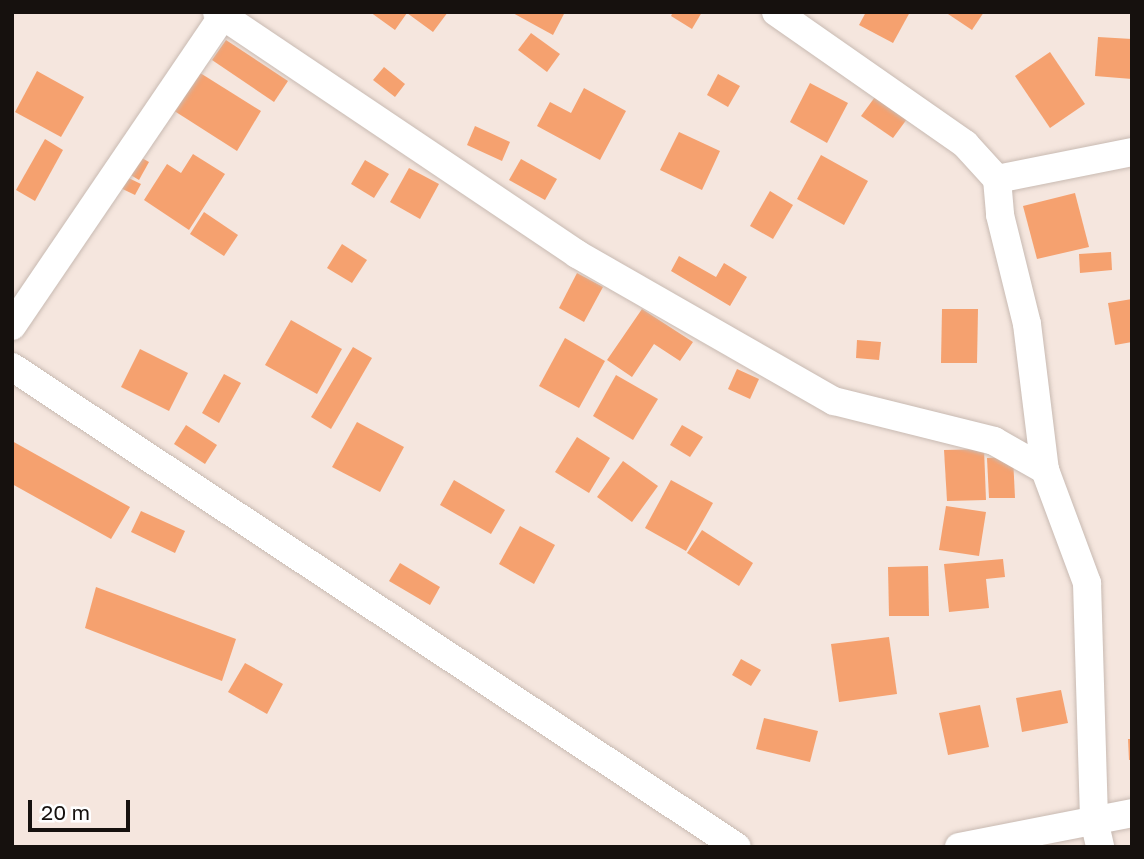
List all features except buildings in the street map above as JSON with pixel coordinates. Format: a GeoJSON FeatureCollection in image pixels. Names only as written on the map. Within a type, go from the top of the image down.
{"type":"FeatureCollection","features":[{"type":"Feature","properties":{"kind":"street"},"geometry":{"type":"LineString","coordinates":[[776,12],[965,144],[997,179],[1000,215],[1027,324],[1045,470],[1087,583],[1097,834]]}},
{"type":"Feature","properties":{"kind":"street"},"geometry":{"type":"LineString","coordinates":[[12,326],[222,13],[577,254],[834,401],[994,441],[1045,470]]}},
{"type":"Feature","properties":{"kind":"street"},"geometry":{"type":"LineString","coordinates":[[997,179],[1132,152]]}},
{"type":"Feature","properties":{"kind":"street"},"geometry":{"type":"LineString","coordinates":[[12,367],[737,847]]}},
{"type":"Feature","properties":{"kind":"street"},"geometry":{"type":"LineString","coordinates":[[959,847],[1097,834],[1132,813]]}}]}
